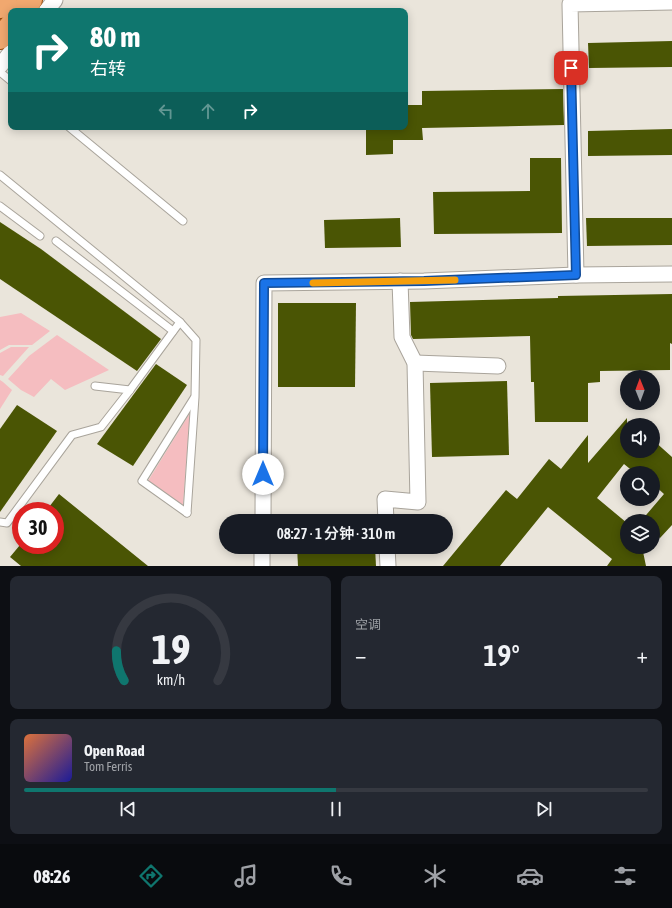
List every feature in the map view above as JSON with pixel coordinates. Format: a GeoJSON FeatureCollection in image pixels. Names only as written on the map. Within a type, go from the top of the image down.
{"type":"FeatureCollection","features":[{"type":"Feature","properties":{"kind":"main road"},"geometry":{"type":"LineString","coordinates":[[0,7],[6,0]]}},
{"type":"Feature","properties":{"kind":"main road"},"geometry":{"type":"LineString","coordinates":[[25,8],[32,0]]}},
{"type":"Feature","properties":{"kind":"main road"},"geometry":{"type":"LineString","coordinates":[[0,38],[8,29]]}},
{"type":"Feature","properties":{"kind":"street"},"geometry":{"type":"LineString","coordinates":[[48,8],[55,0]]}},
{"type":"Feature","properties":{"kind":"street"},"geometry":{"type":"LineString","coordinates":[[576,275],[570,4],[672,2]]}},
{"type":"Feature","properties":{"kind":"street"},"geometry":{"type":"LineString","coordinates":[[0,66],[8,56]]}},
{"type":"Feature","properties":{"kind":"street"},"geometry":{"type":"LineString","coordinates":[[262,514],[264,283],[672,274]]}},
{"type":"Feature","properties":{"kind":"street"},"geometry":{"type":"LineString","coordinates":[[386,514],[385,499],[418,502],[415,363],[402,337],[400,281]]}},
{"type":"Feature","properties":{"kind":"street"},"geometry":{"type":"LineString","coordinates":[[415,363],[498,366]]}},
{"type":"Feature","properties":{"kind":"street"},"geometry":{"type":"LineString","coordinates":[[262,554],[262,566]]}},
{"type":"Feature","properties":{"kind":"street"},"geometry":{"type":"LineString","coordinates":[[387,554],[388,566]]}},
{"type":"Feature","properties":{"kind":"lane"},"geometry":{"type":"LineString","coordinates":[[0,72],[8,79]]}},
{"type":"Feature","properties":{"kind":"lane"},"geometry":{"type":"LineString","coordinates":[[73,130],[184,221]]}},
{"type":"Feature","properties":{"kind":"lane"},"geometry":{"type":"LineString","coordinates":[[0,175],[180,322],[196,340],[195,397],[187,513],[142,481],[195,397]]}},
{"type":"Feature","properties":{"kind":"lane"},"geometry":{"type":"LineString","coordinates":[[0,206],[40,236]]}},
{"type":"Feature","properties":{"kind":"lane"},"geometry":{"type":"LineString","coordinates":[[56,241],[173,331]]}},
{"type":"Feature","properties":{"kind":"lane"},"geometry":{"type":"LineString","coordinates":[[0,522],[7,523],[72,435],[101,427],[180,322]]}},
{"type":"Feature","properties":{"kind":"lane"},"geometry":{"type":"LineString","coordinates":[[95,386],[130,390]]}},
{"type":"Feature","properties":{"kind":"shaded area"},"geometry":{"type":"Polygon","coordinates":[[[21,313],[50,331],[32,345],[9,345],[0,350],[0,317],[21,313]]]}},
{"type":"Feature","properties":{"kind":"shaded area"},"geometry":{"type":"Polygon","coordinates":[[[57,335],[109,370],[65,390],[51,379],[34,397],[21,390],[8,379],[29,356],[57,335]]]}},
{"type":"Feature","properties":{"kind":"shaded area"},"geometry":{"type":"Polygon","coordinates":[[[11,347],[29,347],[3,376],[0,375],[0,353],[11,347]]]}},
{"type":"Feature","properties":{"kind":"shaded area"},"geometry":{"type":"Polygon","coordinates":[[[0,380],[12,390],[0,409],[0,380]]]}},
{"type":"Feature","properties":{"kind":"shaded area"},"geometry":{"type":"Polygon","coordinates":[[[190,413],[183,505],[148,481],[190,413]]]}},
{"type":"Feature","properties":{"kind":"building"},"geometry":{"type":"Polygon","coordinates":[[[672,41],[672,67],[589,68],[588,43],[672,41]]]}},
{"type":"Feature","properties":{"kind":"building"},"geometry":{"type":"Polygon","coordinates":[[[563,89],[564,125],[422,128],[423,140],[393,140],[393,154],[366,155],[366,130],[408,130],[408,105],[422,105],[422,91],[563,89]]]}},
{"type":"Feature","properties":{"kind":"building"},"geometry":{"type":"Polygon","coordinates":[[[672,129],[672,155],[588,156],[588,131],[672,129]]]}},
{"type":"Feature","properties":{"kind":"building"},"geometry":{"type":"Polygon","coordinates":[[[530,158],[561,158],[562,233],[434,234],[433,192],[530,191],[530,158]]]}},
{"type":"Feature","properties":{"kind":"building"},"geometry":{"type":"Polygon","coordinates":[[[400,218],[401,247],[325,248],[324,220],[400,218]]]}},
{"type":"Feature","properties":{"kind":"building"},"geometry":{"type":"Polygon","coordinates":[[[586,218],[672,218],[672,245],[587,246],[586,218]]]}},
{"type":"Feature","properties":{"kind":"building"},"geometry":{"type":"Polygon","coordinates":[[[0,222],[41,249],[161,339],[137,371],[0,279],[0,222]]]}},
{"type":"Feature","properties":{"kind":"building"},"geometry":{"type":"Polygon","coordinates":[[[672,294],[672,344],[670,343],[670,370],[600,371],[600,382],[588,383],[588,422],[535,422],[534,382],[531,382],[530,336],[413,339],[411,335],[410,302],[558,298],[558,296],[672,294]]]}},
{"type":"Feature","properties":{"kind":"building"},"geometry":{"type":"Polygon","coordinates":[[[278,303],[356,303],[355,387],[278,387],[278,303]]]}},
{"type":"Feature","properties":{"kind":"building"},"geometry":{"type":"Polygon","coordinates":[[[156,364],[187,385],[133,466],[97,444],[156,364]]]}},
{"type":"Feature","properties":{"kind":"building"},"geometry":{"type":"Polygon","coordinates":[[[507,381],[509,455],[432,457],[430,383],[507,381]]]}},
{"type":"Feature","properties":{"kind":"building"},"geometry":{"type":"Polygon","coordinates":[[[17,405],[57,431],[0,512],[0,429],[17,405]]]}},
{"type":"Feature","properties":{"kind":"building"},"geometry":{"type":"Polygon","coordinates":[[[620,426],[620,458],[660,458],[660,446],[672,457],[672,525],[660,538],[660,514],[647,514],[654,506],[660,506],[660,499],[664,494],[660,490],[660,466],[626,466],[624,464],[620,466],[620,469],[597,498],[620,517],[620,554],[643,554],[646,566],[607,566],[612,559],[548,507],[500,566],[443,566],[506,490],[517,499],[549,459],[561,469],[588,435],[588,463],[620,426]]]}},
{"type":"Feature","properties":{"kind":"building"},"geometry":{"type":"Polygon","coordinates":[[[59,494],[148,566],[21,566],[10,557],[12,554],[64,554],[64,502],[53,502],[59,494]]]}},
{"type":"Feature","properties":{"kind":"building"},"geometry":{"type":"Polygon","coordinates":[[[297,554],[375,554],[376,566],[298,566],[297,554]]]}},
{"type":"Feature","properties":{"kind":"slow traffic"},"geometry":{"type":"LineString","coordinates":[[313,283],[455,280]]}},
{"type":"Feature","properties":{"kind":"route"},"geometry":{"type":"LineString","coordinates":[[263,474],[264,283],[424,281],[576,275],[571,68]]}}]}
